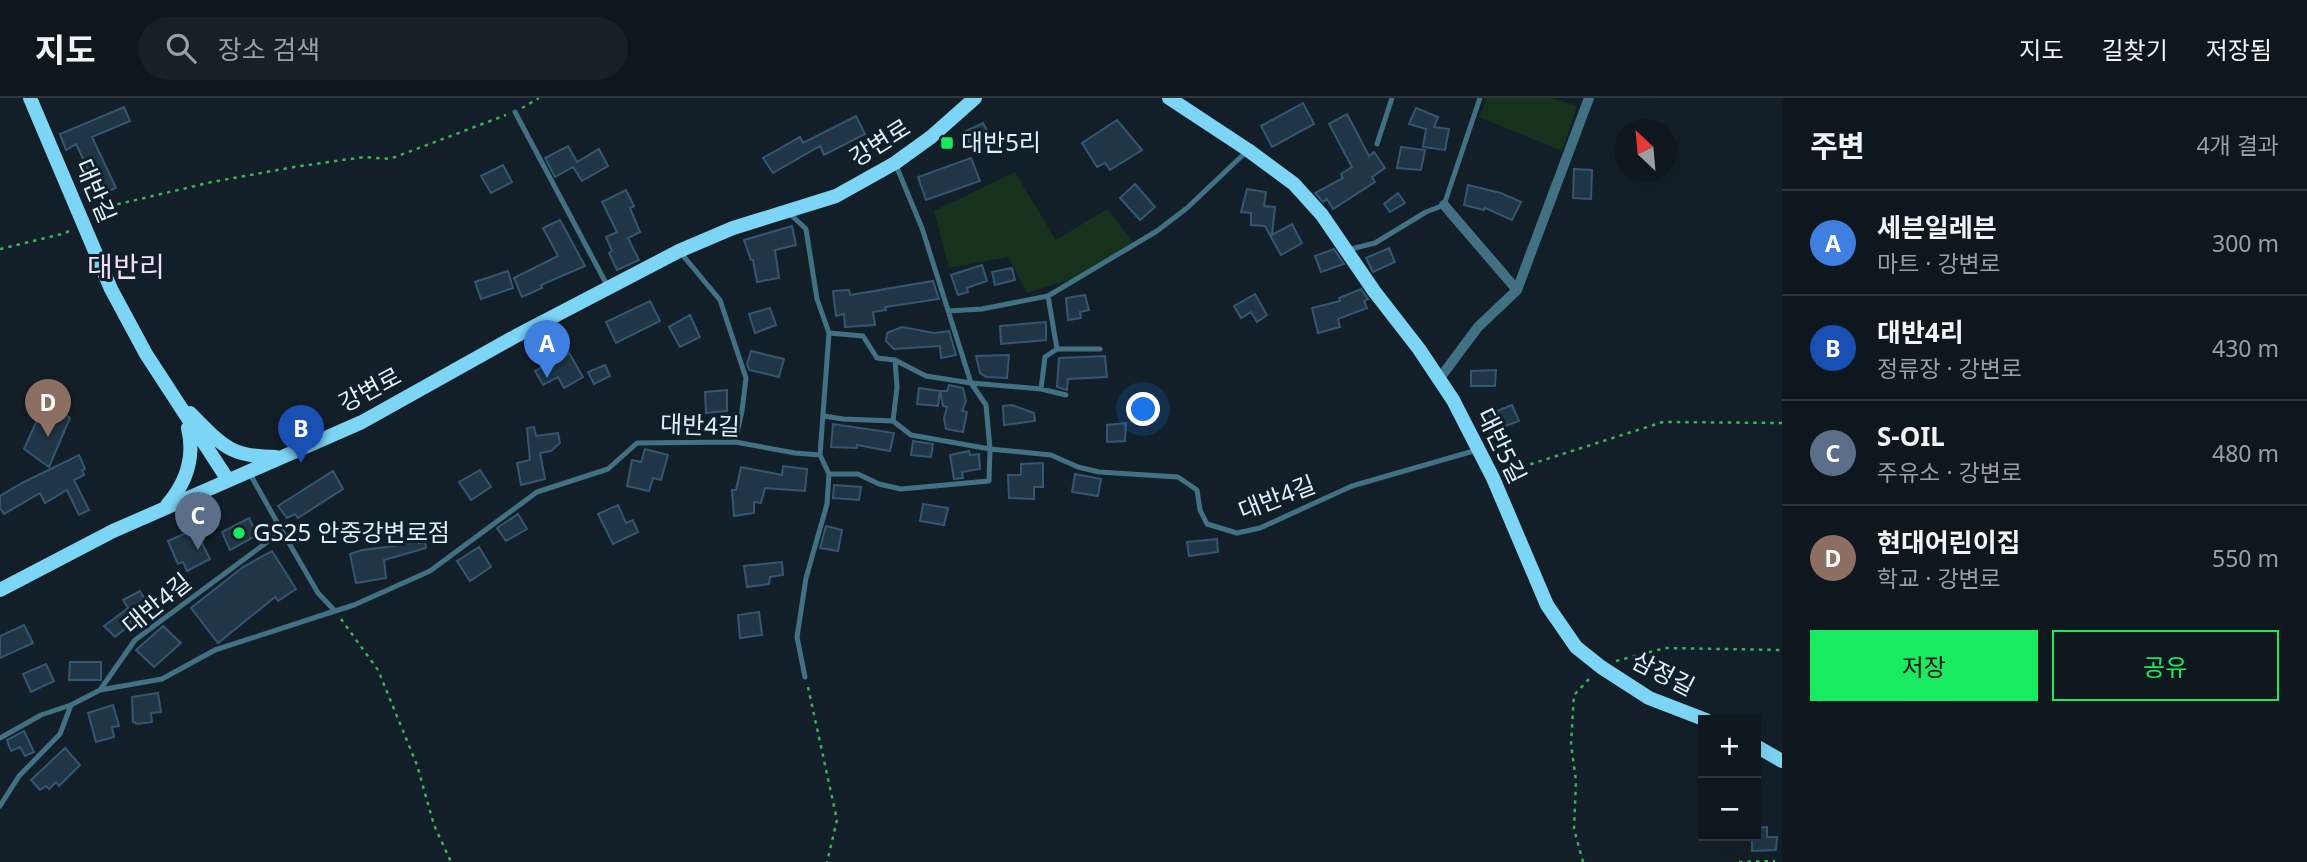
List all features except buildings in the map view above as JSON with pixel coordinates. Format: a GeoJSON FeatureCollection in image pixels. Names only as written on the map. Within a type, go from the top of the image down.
{"type":"FeatureCollection","features":[{"type":"Feature","properties":{"kind":"street","name":"대반길"},"geometry":{"type":"LineString","coordinates":[[30,98],[111,289],[159,375],[231,479]]}},
{"type":"Feature","properties":{"kind":"street","name":"강변로"},"geometry":{"type":"LineString","coordinates":[[0,590],[113,531],[362,422],[516,336],[679,251],[733,229],[836,196],[895,163],[932,137],[975,98]]}},
{"type":"Feature","properties":{"kind":"street","name":"대반5길"},"geometry":{"type":"LineString","coordinates":[[1169,98],[1294,184],[1322,215],[1345,251],[1440,378],[1480,450],[1547,605],[1576,647],[1601,667]]}},
{"type":"Feature","properties":{"kind":"street"},"geometry":{"type":"LineString","coordinates":[[1440,378],[1478,327],[1517,290],[1589,98]]}},
{"type":"Feature","properties":{"kind":"street"},"geometry":{"type":"LineString","coordinates":[[1444,205],[1517,290]]}},
{"type":"Feature","properties":{"kind":"street"},"geometry":{"type":"LineString","coordinates":[[184,410],[218,440],[239,454],[281,458]]}},
{"type":"Feature","properties":{"kind":"street"},"geometry":{"type":"LineString","coordinates":[[164,509],[176,495],[184,479],[192,453],[184,410]]}},
{"type":"Feature","properties":{"kind":"street","name":"삼정길"},"geometry":{"type":"LineString","coordinates":[[1601,667],[1649,698],[1698,717]]}},
{"type":"Feature","properties":{"kind":"street"},"geometry":{"type":"LineString","coordinates":[[1761,749],[1782,761]]}},
{"type":"Feature","properties":{"kind":"lane"},"geometry":{"type":"LineString","coordinates":[[1377,144],[1392,98]]}},
{"type":"Feature","properties":{"kind":"lane"},"geometry":{"type":"LineString","coordinates":[[1345,251],[1375,243],[1426,212],[1444,205],[1480,98]]}},
{"type":"Feature","properties":{"kind":"lane"},"geometry":{"type":"LineString","coordinates":[[515,111],[609,289]]}},
{"type":"Feature","properties":{"kind":"lane"},"geometry":{"type":"LineString","coordinates":[[948,311],[982,309],[1048,296],[1157,231],[1187,208],[1248,150]]}},
{"type":"Feature","properties":{"kind":"lane"},"geometry":{"type":"LineString","coordinates":[[829,474],[858,474],[879,484],[901,489],[989,481],[990,449],[986,405],[971,383],[922,228],[895,163]]}},
{"type":"Feature","properties":{"kind":"lane"},"geometry":{"type":"LineString","coordinates":[[786,211],[806,229],[817,299],[829,333],[820,455],[829,474],[827,504],[806,578],[797,637],[805,677]]}},
{"type":"Feature","properties":{"kind":"lane"},"geometry":{"type":"LineString","coordinates":[[679,251],[720,300],[746,378],[743,411],[735,442]]}},
{"type":"Feature","properties":{"kind":"lane"},"geometry":{"type":"LineString","coordinates":[[1048,296],[1057,349]]}},
{"type":"Feature","properties":{"kind":"lane"},"geometry":{"type":"LineString","coordinates":[[829,333],[863,336],[877,358],[895,360],[926,376],[1041,389],[1066,395]]}},
{"type":"Feature","properties":{"kind":"lane"},"geometry":{"type":"LineString","coordinates":[[1041,389],[1045,357],[1057,349],[1100,349]]}},
{"type":"Feature","properties":{"kind":"lane"},"geometry":{"type":"LineString","coordinates":[[893,421],[897,387],[895,360]]}},
{"type":"Feature","properties":{"kind":"lane","name":"대반4길"},"geometry":{"type":"LineString","coordinates":[[824,416],[893,421],[911,435],[990,449],[1051,455],[1078,467],[1099,472],[1178,477],[1197,489],[1200,510],[1208,524],[1237,533],[1260,528],[1352,486],[1480,450]]}},
{"type":"Feature","properties":{"kind":"lane","name":"대반4길"},"geometry":{"type":"LineString","coordinates":[[0,738],[41,715],[71,705],[100,690],[162,679],[215,650],[354,605],[430,571],[537,492],[608,468],[637,443],[735,442],[820,455]]}},
{"type":"Feature","properties":{"kind":"lane"},"geometry":{"type":"LineString","coordinates":[[249,472],[318,593],[335,611]]}},
{"type":"Feature","properties":{"kind":"lane","name":"대반4길"},"geometry":{"type":"LineString","coordinates":[[100,690],[135,640],[282,531]]}},
{"type":"Feature","properties":{"kind":"lane"},"geometry":{"type":"LineString","coordinates":[[0,806],[19,776],[60,734],[71,705]]}},
{"type":"Feature","properties":{"kind":"path"},"geometry":{"type":"LineString","coordinates":[[0,249],[66,233],[106,207],[212,182],[364,157],[390,159],[515,111],[540,98]]}},
{"type":"Feature","properties":{"kind":"path"},"geometry":{"type":"LineString","coordinates":[[1493,478],[1517,467],[1663,422],[1782,423]]}},
{"type":"Feature","properties":{"kind":"path"},"geometry":{"type":"LineString","coordinates":[[335,611],[378,670],[417,765],[434,825],[451,862]]}},
{"type":"Feature","properties":{"kind":"path"},"geometry":{"type":"LineString","coordinates":[[1583,862],[1574,828],[1576,781],[1571,744],[1574,695],[1601,667],[1665,648],[1782,650]]}},
{"type":"Feature","properties":{"kind":"path"},"geometry":{"type":"LineString","coordinates":[[805,677],[836,820],[827,862]]}},
{"type":"Feature","properties":{"kind":"path"},"geometry":{"type":"LineString","coordinates":[[1739,862],[1775,861]]}},
{"type":"Feature","properties":{"kind":"green space"},"geometry":{"type":"Polygon","coordinates":[[[1487,98],[1552,98],[1577,106],[1562,151],[1479,117],[1487,98]]]}},
{"type":"Feature","properties":{"kind":"green space"},"geometry":{"type":"Polygon","coordinates":[[[1015,172],[1056,240],[1107,209],[1137,247],[1081,276],[1027,293],[1008,257],[949,268],[934,211],[1015,172]]]}},
{"type":"Feature","properties":{"kind":"place","name":"대반5리"},"geometry":{"type":"Point","coordinates":[947,143]}},
{"type":"Feature","properties":{"kind":"place","name":"세븐일레븐"},"geometry":{"type":"Point","coordinates":[547,378]}},
{"type":"Feature","properties":{"kind":"place","name":"현대어린이집"},"geometry":{"type":"Point","coordinates":[48,437]}},
{"type":"Feature","properties":{"kind":"place","name":"대반4리"},"geometry":{"type":"Point","coordinates":[301,463]}},
{"type":"Feature","properties":{"kind":"place","name":"GS25 안중강변로점"},"geometry":{"type":"Point","coordinates":[239,533]}},
{"type":"Feature","properties":{"kind":"place","name":"S-OIL"},"geometry":{"type":"Point","coordinates":[198,550]}},
{"type":"Feature","properties":{"kind":"district","name":"대반리"},"geometry":{"type":"Point","coordinates":[126,267]}}]}
